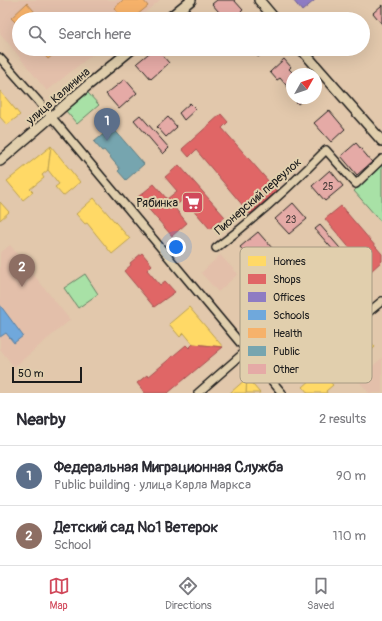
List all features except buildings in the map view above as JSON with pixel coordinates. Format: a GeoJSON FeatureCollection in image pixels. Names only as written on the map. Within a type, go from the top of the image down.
{"type":"FeatureCollection","features":[{"type":"Feature","properties":{"kind":"street"},"geometry":{"type":"LineString","coordinates":[[176,12],[191,0]]}},
{"type":"Feature","properties":{"kind":"street"},"geometry":{"type":"LineString","coordinates":[[259,0],[269,12]]}},
{"type":"Feature","properties":{"kind":"street","name":"улица Калинина"},"geometry":{"type":"LineString","coordinates":[[0,162],[124,56]]}},
{"type":"Feature","properties":{"kind":"street"},"geometry":{"type":"LineString","coordinates":[[308,56],[382,141]]}},
{"type":"Feature","properties":{"kind":"street"},"geometry":{"type":"LineString","coordinates":[[0,58],[240,344]]}},
{"type":"Feature","properties":{"kind":"street","name":"Пионерский переулок"},"geometry":{"type":"LineString","coordinates":[[216,248],[245,226],[286,190],[326,150],[356,184],[382,159]]}},
{"type":"Feature","properties":{"kind":"street"},"geometry":{"type":"LineString","coordinates":[[372,309],[382,301]]}},
{"type":"Feature","properties":{"kind":"street"},"geometry":{"type":"LineString","coordinates":[[198,393],[240,356]]}},
{"type":"Feature","properties":{"kind":"street"},"geometry":{"type":"LineString","coordinates":[[273,383],[282,393]]}},
{"type":"Feature","properties":{"kind":"shaded area"},"geometry":{"type":"Polygon","coordinates":[[[0,0],[160,0],[145,12],[12,12],[12,48],[0,33],[0,0]]]}},
{"type":"Feature","properties":{"kind":"shaded area"},"geometry":{"type":"Polygon","coordinates":[[[19,56],[90,56],[47,91],[19,56]]]}},
{"type":"Feature","properties":{"kind":"shaded area"},"geometry":{"type":"Polygon","coordinates":[[[10,245],[70,320],[14,367],[0,349],[0,253],[10,245]]]}},
{"type":"Feature","properties":{"kind":"shaded area"},"geometry":{"type":"Polygon","coordinates":[[[220,255],[238,274],[218,292],[201,273],[220,255]]]}},
{"type":"Feature","properties":{"kind":"shaded area"},"geometry":{"type":"Polygon","coordinates":[[[382,358],[382,393],[369,393],[360,383],[372,383],[372,366],[382,358]]]}},
{"type":"Feature","properties":{"kind":"green space"},"geometry":{"type":"Polygon","coordinates":[[[88,93],[99,105],[77,124],[66,111],[88,93]]]}},
{"type":"Feature","properties":{"kind":"green space"},"geometry":{"type":"Polygon","coordinates":[[[382,165],[382,223],[354,191],[382,165]]]}},
{"type":"Feature","properties":{"kind":"green space"},"geometry":{"type":"Polygon","coordinates":[[[85,274],[98,294],[78,308],[64,288],[85,274]]]}},
{"type":"Feature","properties":{"kind":"place","name":"Федеральная Миграционная Служба"},"geometry":{"type":"Point","coordinates":[107,141]}},
{"type":"Feature","properties":{"kind":"place","name":"Рябинка"},"geometry":{"type":"Point","coordinates":[193,203]}},
{"type":"Feature","properties":{"kind":"place","name":"Детский сад №1 Ветерок"},"geometry":{"type":"Point","coordinates":[22,287]}}]}
